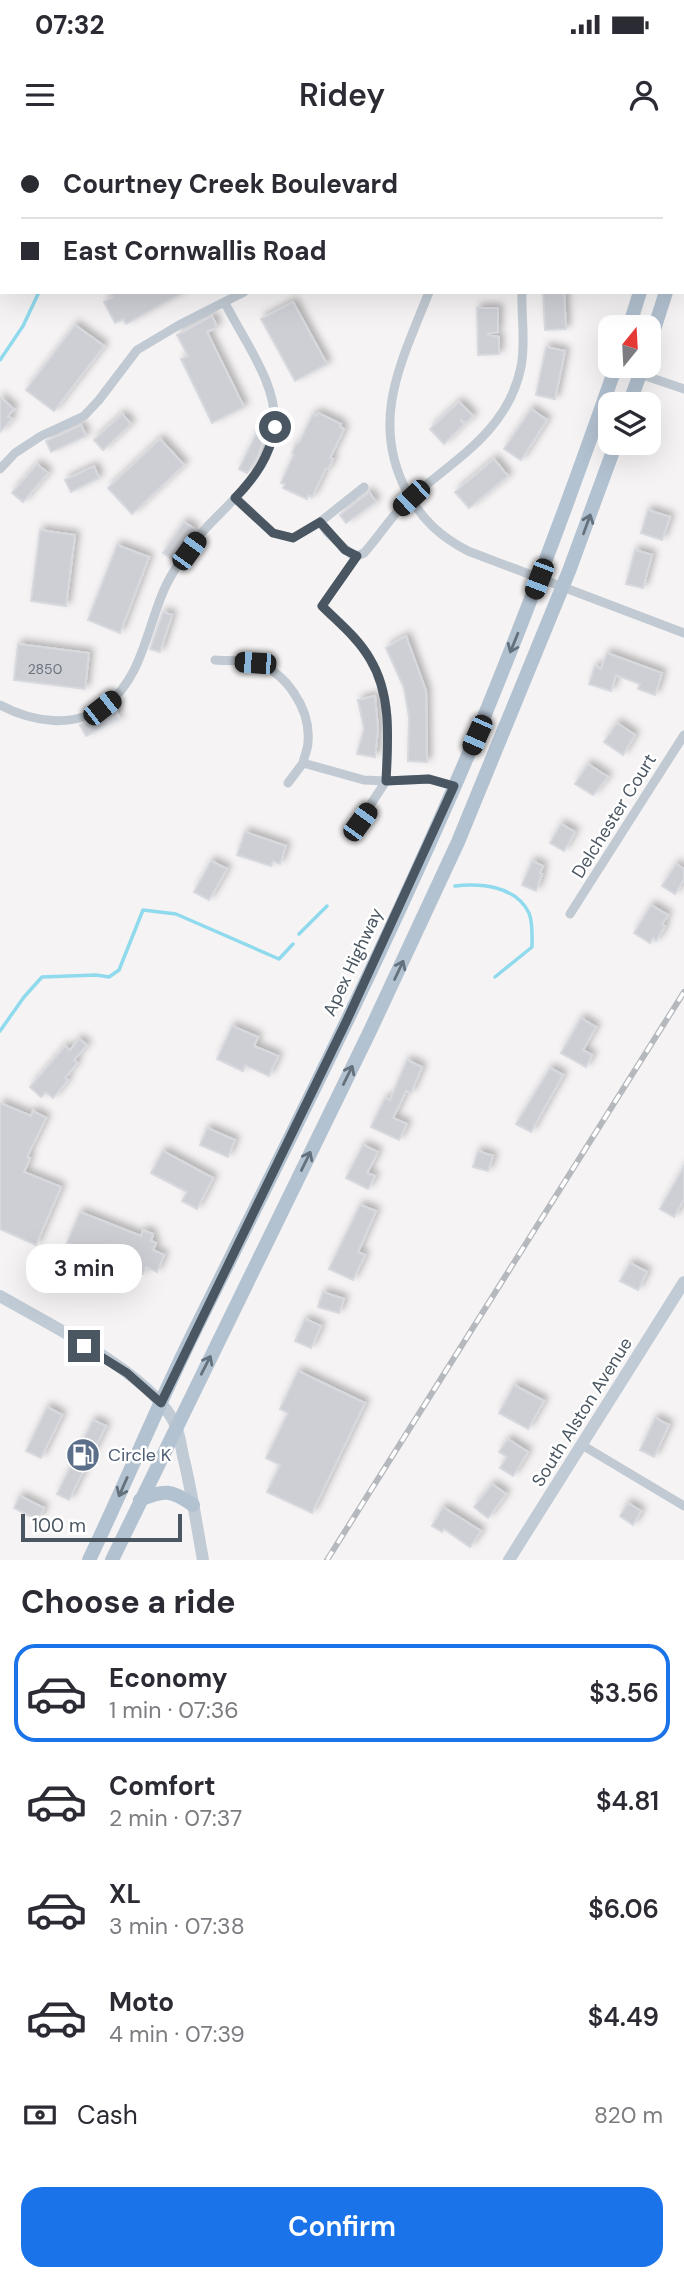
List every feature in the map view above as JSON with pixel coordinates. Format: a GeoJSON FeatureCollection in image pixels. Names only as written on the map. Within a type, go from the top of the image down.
{"type":"FeatureCollection","features":[{"type":"Feature","properties":{"kind":"main road"},"geometry":{"type":"LineString","coordinates":[[633,315],[639,294]]}},
{"type":"Feature","properties":{"kind":"main road"},"geometry":{"type":"LineString","coordinates":[[659,315],[665,294]]}},
{"type":"Feature","properties":{"kind":"main road","name":"Apex Highway"},"geometry":{"type":"LineString","coordinates":[[89,1560],[161,1403],[352,1009],[454,786],[539,579],[612,378]]}},
{"type":"Feature","properties":{"kind":"main road"},"geometry":{"type":"LineString","coordinates":[[112,1560],[415,936],[500,743],[612,455]]}},
{"type":"Feature","properties":{"kind":"main road"},"geometry":{"type":"LineString","coordinates":[[140,1500],[165,1492],[179,1496],[193,1505]]}},
{"type":"Feature","properties":{"kind":"street"},"geometry":{"type":"LineString","coordinates":[[0,469],[15,453],[41,436],[84,416],[137,350],[241,294]]}},
{"type":"Feature","properties":{"kind":"street"},"geometry":{"type":"LineString","coordinates":[[428,294],[397,376],[389,411],[393,459],[411,498],[427,522],[446,538],[493,562],[684,633]]}},
{"type":"Feature","properties":{"kind":"street"},"geometry":{"type":"LineString","coordinates":[[350,836],[386,781],[387,713],[381,683],[371,659],[322,606],[357,556],[364,553],[393,516],[489,433],[505,409],[520,368],[523,344],[522,294]]}},
{"type":"Feature","properties":{"kind":"street"},"geometry":{"type":"LineString","coordinates":[[0,705],[15,713],[42,721],[76,719],[102,708],[118,696],[132,677],[160,596],[174,570],[203,531],[255,476],[265,460],[274,435],[274,408],[268,384],[225,303]]}},
{"type":"Feature","properties":{"kind":"street"},"geometry":{"type":"LineString","coordinates":[[659,378],[684,389]]}},
{"type":"Feature","properties":{"kind":"street"},"geometry":{"type":"LineString","coordinates":[[235,498],[264,527],[282,537],[293,538],[320,522],[364,486]]}},
{"type":"Feature","properties":{"kind":"street"},"geometry":{"type":"LineString","coordinates":[[320,522],[345,550],[357,556]]}},
{"type":"Feature","properties":{"kind":"street"},"geometry":{"type":"LineString","coordinates":[[215,660],[255,663],[277,676],[296,695],[306,719],[308,742],[303,763],[288,783]]}},
{"type":"Feature","properties":{"kind":"street","name":"Delchester Court"},"geometry":{"type":"LineString","coordinates":[[570,914],[684,735]]}},
{"type":"Feature","properties":{"kind":"street"},"geometry":{"type":"LineString","coordinates":[[303,763],[364,780],[429,779],[454,786]]}},
{"type":"Feature","properties":{"kind":"street","name":"South Alston Avenue"},"geometry":{"type":"LineString","coordinates":[[509,1560],[684,1282]]}},
{"type":"Feature","properties":{"kind":"street"},"geometry":{"type":"LineString","coordinates":[[0,1296],[108,1360],[161,1403],[176,1426],[203,1560]]}},
{"type":"Feature","properties":{"kind":"street"},"geometry":{"type":"LineString","coordinates":[[582,1445],[684,1506]]}},
{"type":"Feature","properties":{"kind":"building"},"geometry":{"type":"Polygon","coordinates":[[[111,294],[180,294],[126,324],[123,319],[115,323],[104,302],[113,297],[111,294]]]}},
{"type":"Feature","properties":{"kind":"building"},"geometry":{"type":"Polygon","coordinates":[[[543,294],[564,294],[566,329],[545,330],[543,294]]]}},
{"type":"Feature","properties":{"kind":"building"},"geometry":{"type":"Polygon","coordinates":[[[293,302],[327,364],[295,381],[261,319],[293,302]]]}},
{"type":"Feature","properties":{"kind":"building"},"geometry":{"type":"Polygon","coordinates":[[[477,308],[498,308],[498,332],[487,334],[499,337],[499,354],[478,355],[477,308]]]}},
{"type":"Feature","properties":{"kind":"building"},"geometry":{"type":"Polygon","coordinates":[[[212,316],[217,327],[207,332],[244,407],[212,423],[181,359],[188,356],[177,335],[212,316]]]}},
{"type":"Feature","properties":{"kind":"building"},"geometry":{"type":"Polygon","coordinates":[[[75,325],[104,346],[54,411],[26,390],[75,325]]]}},
{"type":"Feature","properties":{"kind":"building"},"geometry":{"type":"Polygon","coordinates":[[[546,347],[565,351],[555,399],[536,395],[546,347]]]}},
{"type":"Feature","properties":{"kind":"building"},"geometry":{"type":"Polygon","coordinates":[[[0,397],[14,409],[8,416],[12,419],[0,432],[0,397]]]}},
{"type":"Feature","properties":{"kind":"building"},"geometry":{"type":"Polygon","coordinates":[[[459,402],[473,416],[466,423],[460,420],[464,424],[444,444],[430,429],[459,402]]]}},
{"type":"Feature","properties":{"kind":"building"},"geometry":{"type":"Polygon","coordinates":[[[531,409],[547,420],[521,460],[504,449],[531,409]]]}},
{"type":"Feature","properties":{"kind":"building"},"geometry":{"type":"Polygon","coordinates":[[[318,413],[341,424],[340,427],[344,429],[330,458],[333,459],[328,469],[326,468],[312,497],[308,495],[307,499],[283,488],[285,484],[281,483],[296,444],[299,443],[313,414],[316,416],[318,413]]]}},
{"type":"Feature","properties":{"kind":"building"},"geometry":{"type":"Polygon","coordinates":[[[122,414],[131,424],[103,450],[94,440],[122,414]]]}},
{"type":"Feature","properties":{"kind":"building"},"geometry":{"type":"Polygon","coordinates":[[[81,425],[86,436],[51,452],[46,441],[81,425]]]}},
{"type":"Feature","properties":{"kind":"building"},"geometry":{"type":"Polygon","coordinates":[[[257,432],[265,436],[257,459],[247,473],[239,469],[257,432]]]}},
{"type":"Feature","properties":{"kind":"building"},"geometry":{"type":"Polygon","coordinates":[[[160,439],[184,465],[132,514],[108,488],[160,439]]]}},
{"type":"Feature","properties":{"kind":"building"},"geometry":{"type":"Polygon","coordinates":[[[494,459],[508,476],[469,508],[455,492],[494,459]]]}},
{"type":"Feature","properties":{"kind":"building"},"geometry":{"type":"Polygon","coordinates":[[[37,464],[48,473],[23,502],[12,493],[37,464]]]}},
{"type":"Feature","properties":{"kind":"building"},"geometry":{"type":"Polygon","coordinates":[[[94,466],[99,478],[71,492],[65,480],[94,466]]]}},
{"type":"Feature","properties":{"kind":"building"},"geometry":{"type":"Polygon","coordinates":[[[369,492],[376,502],[346,523],[340,515],[369,492]]]}},
{"type":"Feature","properties":{"kind":"building"},"geometry":{"type":"Polygon","coordinates":[[[648,510],[670,517],[662,540],[641,533],[648,510]]]}},
{"type":"Feature","properties":{"kind":"building"},"geometry":{"type":"Polygon","coordinates":[[[184,522],[195,529],[173,560],[163,553],[184,522]]]}},
{"type":"Feature","properties":{"kind":"building"},"geometry":{"type":"Polygon","coordinates":[[[40,530],[75,535],[66,606],[31,601],[40,530]]]}},
{"type":"Feature","properties":{"kind":"building"},"geometry":{"type":"Polygon","coordinates":[[[117,545],[149,557],[120,633],[88,620],[117,545]]]}},
{"type":"Feature","properties":{"kind":"building"},"geometry":{"type":"Polygon","coordinates":[[[635,550],[652,555],[643,588],[626,584],[635,550]]]}},
{"type":"Feature","properties":{"kind":"building"},"geometry":{"type":"Polygon","coordinates":[[[163,612],[172,615],[160,652],[150,649],[163,612]]]}},
{"type":"Feature","properties":{"kind":"building"},"geometry":{"type":"Polygon","coordinates":[[[406,636],[426,691],[427,762],[408,761],[409,717],[404,688],[386,648],[406,636]]]}},
{"type":"Feature","properties":{"kind":"building"},"geometry":{"type":"Polygon","coordinates":[[[18,644],[89,653],[85,689],[14,680],[18,644]]]}},
{"type":"Feature","properties":{"kind":"building"},"geometry":{"type":"Polygon","coordinates":[[[607,653],[662,673],[655,695],[638,689],[640,684],[616,675],[611,691],[589,684],[595,666],[601,669],[607,653]]]}},
{"type":"Feature","properties":{"kind":"building"},"geometry":{"type":"Polygon","coordinates":[[[375,696],[378,729],[375,757],[357,754],[364,729],[358,700],[375,696]]]}},
{"type":"Feature","properties":{"kind":"building"},"geometry":{"type":"Polygon","coordinates":[[[114,708],[120,719],[86,736],[80,725],[114,708]]]}},
{"type":"Feature","properties":{"kind":"building"},"geometry":{"type":"Polygon","coordinates":[[[617,723],[635,735],[623,755],[604,742],[617,723]]]}},
{"type":"Feature","properties":{"kind":"building"},"geometry":{"type":"Polygon","coordinates":[[[588,764],[608,777],[593,795],[575,784],[588,764]]]}},
{"type":"Feature","properties":{"kind":"building"},"geometry":{"type":"Polygon","coordinates":[[[561,824],[575,832],[564,851],[550,843],[561,824]]]}},
{"type":"Feature","properties":{"kind":"building"},"geometry":{"type":"Polygon","coordinates":[[[245,832],[286,846],[280,864],[273,861],[271,866],[237,855],[245,832]]]}},
{"type":"Feature","properties":{"kind":"building"},"geometry":{"type":"Polygon","coordinates":[[[211,861],[227,869],[209,900],[194,892],[211,861]]]}},
{"type":"Feature","properties":{"kind":"building"},"geometry":{"type":"Polygon","coordinates":[[[532,861],[543,866],[536,891],[522,885],[532,861]]]}},
{"type":"Feature","properties":{"kind":"building"},"geometry":{"type":"Polygon","coordinates":[[[676,864],[684,869],[684,879],[675,894],[662,886],[676,864]]]}},
{"type":"Feature","properties":{"kind":"building"},"geometry":{"type":"Polygon","coordinates":[[[651,905],[668,915],[656,941],[653,938],[650,943],[634,933],[651,905]]]}},
{"type":"Feature","properties":{"kind":"building"},"geometry":{"type":"Polygon","coordinates":[[[581,1018],[596,1027],[583,1050],[592,1055],[586,1067],[561,1053],[581,1018]]]}},
{"type":"Feature","properties":{"kind":"building"},"geometry":{"type":"Polygon","coordinates":[[[232,1026],[258,1037],[254,1046],[278,1056],[269,1076],[245,1065],[243,1071],[217,1059],[232,1026]]]}},
{"type":"Feature","properties":{"kind":"building"},"geometry":{"type":"Polygon","coordinates":[[[79,1039],[87,1045],[74,1060],[77,1063],[65,1078],[68,1080],[53,1098],[46,1092],[41,1097],[30,1087],[65,1046],[70,1050],[79,1039]]]}},
{"type":"Feature","properties":{"kind":"building"},"geometry":{"type":"Polygon","coordinates":[[[407,1060],[422,1067],[411,1093],[406,1091],[393,1118],[407,1124],[399,1140],[371,1127],[385,1098],[390,1100],[407,1060]]]}},
{"type":"Feature","properties":{"kind":"building"},"geometry":{"type":"Polygon","coordinates":[[[550,1068],[563,1075],[531,1132],[516,1124],[550,1068]]]}},
{"type":"Feature","properties":{"kind":"building"},"geometry":{"type":"Polygon","coordinates":[[[0,1103],[31,1116],[33,1111],[46,1118],[27,1157],[30,1158],[24,1172],[61,1187],[36,1245],[0,1229],[0,1103]]]}},
{"type":"Feature","properties":{"kind":"building"},"geometry":{"type":"Polygon","coordinates":[[[207,1128],[235,1140],[228,1157],[200,1145],[207,1128]]]}},
{"type":"Feature","properties":{"kind":"building"},"geometry":{"type":"Polygon","coordinates":[[[363,1145],[378,1152],[367,1173],[375,1176],[368,1189],[346,1178],[363,1145]]]}},
{"type":"Feature","properties":{"kind":"building"},"geometry":{"type":"Polygon","coordinates":[[[163,1151],[213,1178],[197,1209],[182,1201],[187,1192],[151,1173],[163,1151]]]}},
{"type":"Feature","properties":{"kind":"building"},"geometry":{"type":"Polygon","coordinates":[[[478,1151],[493,1156],[488,1171],[473,1167],[478,1151]]]}},
{"type":"Feature","properties":{"kind":"building"},"geometry":{"type":"Polygon","coordinates":[[[684,1166],[684,1199],[674,1217],[660,1209],[684,1166]]]}},
{"type":"Feature","properties":{"kind":"building"},"geometry":{"type":"Polygon","coordinates":[[[360,1205],[376,1211],[358,1252],[365,1255],[353,1280],[329,1269],[360,1205]]]}},
{"type":"Feature","properties":{"kind":"building"},"geometry":{"type":"Polygon","coordinates":[[[80,1212],[141,1236],[143,1230],[153,1234],[151,1241],[156,1243],[153,1250],[164,1255],[157,1272],[146,1267],[143,1274],[67,1243],[80,1212]]]}},
{"type":"Feature","properties":{"kind":"building"},"geometry":{"type":"Polygon","coordinates":[[[630,1263],[647,1272],[638,1290],[620,1281],[630,1263]]]}},
{"type":"Feature","properties":{"kind":"building"},"geometry":{"type":"Polygon","coordinates":[[[323,1292],[344,1299],[339,1313],[318,1307],[323,1292]]]}},
{"type":"Feature","properties":{"kind":"building"},"geometry":{"type":"Polygon","coordinates":[[[305,1319],[321,1326],[311,1348],[295,1341],[305,1319]]]}},
{"type":"Feature","properties":{"kind":"building"},"geometry":{"type":"Polygon","coordinates":[[[298,1371],[365,1403],[312,1513],[267,1492],[280,1465],[266,1458],[288,1413],[280,1409],[298,1371]]]}},
{"type":"Feature","properties":{"kind":"building"},"geometry":{"type":"Polygon","coordinates":[[[514,1385],[544,1401],[528,1429],[499,1413],[514,1385]]]}},
{"type":"Feature","properties":{"kind":"building"},"geometry":{"type":"Polygon","coordinates":[[[47,1407],[62,1415],[41,1458],[26,1451],[47,1407]]]}},
{"type":"Feature","properties":{"kind":"building"},"geometry":{"type":"Polygon","coordinates":[[[655,1418],[669,1425],[654,1457],[640,1450],[655,1418]]]}},
{"type":"Feature","properties":{"kind":"building"},"geometry":{"type":"Polygon","coordinates":[[[93,1420],[106,1426],[69,1500],[57,1494],[93,1420]]]}},
{"type":"Feature","properties":{"kind":"building"},"geometry":{"type":"Polygon","coordinates":[[[508,1439],[528,1452],[513,1476],[500,1468],[507,1457],[499,1452],[508,1439]]]}},
{"type":"Feature","properties":{"kind":"building"},"geometry":{"type":"Polygon","coordinates":[[[492,1484],[506,1494],[488,1518],[474,1507],[492,1484]]]}},
{"type":"Feature","properties":{"kind":"building"},"geometry":{"type":"Polygon","coordinates":[[[20,1496],[44,1508],[38,1520],[14,1508],[20,1496]]]}},
{"type":"Feature","properties":{"kind":"building"},"geometry":{"type":"Polygon","coordinates":[[[628,1503],[641,1511],[633,1525],[620,1516],[628,1503]]]}},
{"type":"Feature","properties":{"kind":"building"},"geometry":{"type":"Polygon","coordinates":[[[443,1507],[481,1531],[470,1547],[444,1529],[442,1532],[432,1526],[443,1507]]]}},
{"type":"Feature","properties":{"kind":"waterway"},"geometry":{"type":"LineString","coordinates":[[0,360],[23,326],[38,294]]}},
{"type":"Feature","properties":{"kind":"waterway"},"geometry":{"type":"LineString","coordinates":[[455,886],[497,888],[516,897],[529,913],[532,947],[495,977]]}},
{"type":"Feature","properties":{"kind":"waterway"},"geometry":{"type":"LineString","coordinates":[[299,934],[327,906]]}},
{"type":"Feature","properties":{"kind":"waterway"},"geometry":{"type":"LineString","coordinates":[[0,1031],[42,977],[109,977],[119,970],[143,910],[176,914],[279,959],[293,944]]}},
{"type":"Feature","properties":{"kind":"railway"},"geometry":{"type":"LineString","coordinates":[[327,1560],[684,992]]}},
{"type":"Feature","properties":{"kind":"place","name":"Circle K"},"geometry":{"type":"Point","coordinates":[83,1455]}},
{"type":"Feature","properties":{"kind":"route"},"geometry":{"type":"LineString","coordinates":[[84,1346],[127,1373],[161,1403],[347,1020],[454,786],[429,779],[386,781],[387,713],[381,683],[371,659],[322,606],[357,556],[345,550],[320,522],[293,538],[273,533],[235,498],[265,460],[275,427]]}}]}
